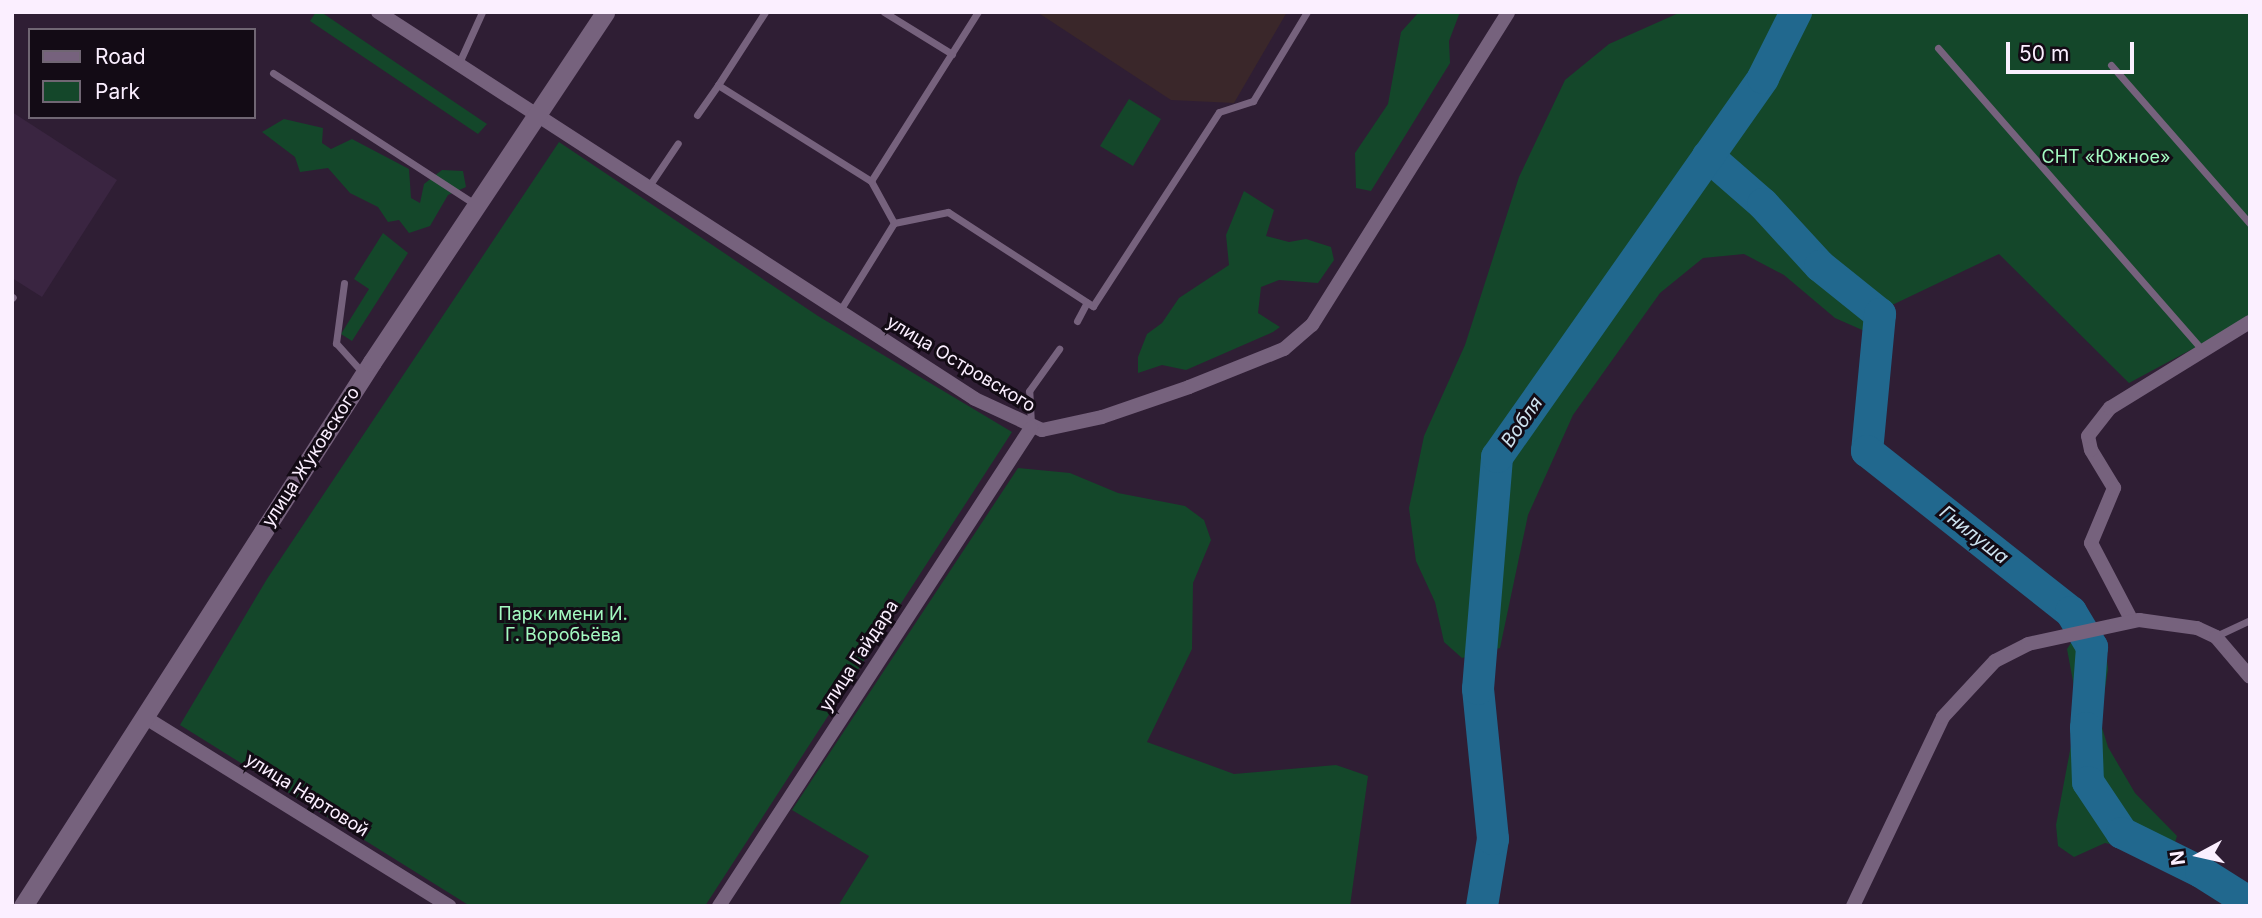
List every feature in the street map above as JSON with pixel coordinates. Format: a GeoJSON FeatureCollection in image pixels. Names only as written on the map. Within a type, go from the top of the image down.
{"type":"FeatureCollection","features":[{"type":"Feature","properties":{"kind":"street","name":"улица Островского"},"geometry":{"type":"LineString","coordinates":[[378,12],[459,63],[647,190],[975,399],[1031,428],[1102,417],[1189,387],[1284,349],[1312,325],[1508,12]]}},
{"type":"Feature","properties":{"kind":"street","name":"улица Жуковского"},"geometry":{"type":"LineString","coordinates":[[23,906],[365,374],[605,12]]}},
{"type":"Feature","properties":{"kind":"street"},"geometry":{"type":"LineString","coordinates":[[2132,621],[2091,543],[2114,488],[2091,450],[2088,436],[2110,408],[2250,322]]}},
{"type":"Feature","properties":{"kind":"street","name":"улица Гайдара"},"geometry":{"type":"LineString","coordinates":[[719,906],[1031,428]]}},
{"type":"Feature","properties":{"kind":"street"},"geometry":{"type":"LineString","coordinates":[[1853,906],[1943,717],[1995,661],[2028,644],[2132,621],[2197,628],[2216,637],[2250,677]]}},
{"type":"Feature","properties":{"kind":"street","name":"улица Нартовой"},"geometry":{"type":"LineString","coordinates":[[146,718],[449,906]]}},
{"type":"Feature","properties":{"kind":"lane"},"geometry":{"type":"LineString","coordinates":[[459,63],[482,12]]}},
{"type":"Feature","properties":{"kind":"lane"},"geometry":{"type":"LineString","coordinates":[[697,115],[765,12]]}},
{"type":"Feature","properties":{"kind":"lane"},"geometry":{"type":"LineString","coordinates":[[884,12],[952,54]]}},
{"type":"Feature","properties":{"kind":"lane"},"geometry":{"type":"LineString","coordinates":[[871,181],[978,12]]}},
{"type":"Feature","properties":{"kind":"lane"},"geometry":{"type":"LineString","coordinates":[[839,312],[894,223],[948,212],[1093,306],[1219,111],[1252,101],[1307,12]]}},
{"type":"Feature","properties":{"kind":"lane"},"geometry":{"type":"LineString","coordinates":[[1938,48],[2203,351]]}},
{"type":"Feature","properties":{"kind":"lane"},"geometry":{"type":"LineString","coordinates":[[2111,65],[2250,224]]}},
{"type":"Feature","properties":{"kind":"lane"},"geometry":{"type":"LineString","coordinates":[[273,74],[478,205]]}},
{"type":"Feature","properties":{"kind":"lane"},"geometry":{"type":"LineString","coordinates":[[718,85],[871,181],[894,223]]}},
{"type":"Feature","properties":{"kind":"lane"},"geometry":{"type":"LineString","coordinates":[[647,190],[678,143]]}},
{"type":"Feature","properties":{"kind":"lane"},"geometry":{"type":"LineString","coordinates":[[344,283],[336,343],[365,374]]}},
{"type":"Feature","properties":{"kind":"lane"},"geometry":{"type":"LineString","coordinates":[[1077,321],[1087,302]]}},
{"type":"Feature","properties":{"kind":"lane"},"geometry":{"type":"LineString","coordinates":[[1031,428],[1028,391],[1059,349]]}},
{"type":"Feature","properties":{"kind":"lane"},"geometry":{"type":"LineString","coordinates":[[2216,637],[2250,620]]}},
{"type":"Feature","properties":{"kind":"shaded area"},"geometry":{"type":"Polygon","coordinates":[[[1037,12],[1287,12],[1234,103],[1171,100],[1037,12]]]}},
{"type":"Feature","properties":{"kind":"shaded area"},"geometry":{"type":"Polygon","coordinates":[[[12,112],[117,180],[42,297],[12,278],[12,112]]]}},
{"type":"Feature","properties":{"kind":"green space"},"geometry":{"type":"Polygon","coordinates":[[[316,12],[321,12],[487,124],[478,134],[310,21],[316,12]]]}},
{"type":"Feature","properties":{"kind":"green space"},"geometry":{"type":"Polygon","coordinates":[[[1419,12],[1460,12],[1449,41],[1450,63],[1371,191],[1356,188],[1355,153],[1388,104],[1401,32],[1419,12]]]}},
{"type":"Feature","properties":{"kind":"green space","name":"СНТ «Южное»"},"geometry":{"type":"Polygon","coordinates":[[[1681,12],[2250,12],[2250,318],[2129,383],[1999,254],[1888,307],[1869,333],[1835,318],[1784,275],[1744,254],[1703,258],[1660,293],[1573,415],[1528,515],[1500,648],[1462,658],[1444,642],[1435,602],[1416,561],[1409,508],[1424,436],[1465,345],[1519,177],[1565,80],[1609,44],[1681,12]]]}},
{"type":"Feature","properties":{"kind":"green space"},"geometry":{"type":"Polygon","coordinates":[[[1129,99],[1161,119],[1133,166],[1100,146],[1129,99]]]}},
{"type":"Feature","properties":{"kind":"green space"},"geometry":{"type":"Polygon","coordinates":[[[284,119],[323,128],[322,143],[331,149],[352,139],[409,169],[411,198],[420,203],[424,184],[442,170],[463,171],[466,187],[448,195],[430,226],[409,233],[399,220],[388,222],[378,207],[350,193],[328,168],[300,172],[295,157],[262,132],[284,119]]]}},
{"type":"Feature","properties":{"kind":"green space","name":"Парк имени И. Г. Воробьёва"},"geometry":{"type":"Polygon","coordinates":[[[559,142],[818,316],[1012,432],[705,906],[470,906],[180,725],[267,579],[559,142]]]}},
{"type":"Feature","properties":{"kind":"green space"},"geometry":{"type":"Polygon","coordinates":[[[1244,191],[1274,210],[1266,236],[1289,242],[1306,239],[1331,247],[1334,260],[1318,283],[1279,280],[1261,287],[1258,313],[1280,327],[1273,332],[1186,370],[1162,365],[1138,373],[1138,357],[1147,334],[1162,323],[1179,298],[1229,265],[1226,235],[1244,191]]]}},
{"type":"Feature","properties":{"kind":"green space"},"geometry":{"type":"Polygon","coordinates":[[[383,233],[408,253],[352,341],[341,334],[369,289],[354,279],[383,233]]]}},
{"type":"Feature","properties":{"kind":"green space"},"geometry":{"type":"Polygon","coordinates":[[[1018,468],[1070,473],[1118,493],[1185,506],[1204,520],[1211,540],[1193,583],[1192,649],[1147,742],[1234,774],[1336,765],[1368,776],[1350,906],[838,906],[869,856],[792,810],[1018,468]]]}},
{"type":"Feature","properties":{"kind":"green space"},"geometry":{"type":"Polygon","coordinates":[[[2090,635],[2105,642],[2108,669],[2100,721],[2108,747],[2135,793],[2177,836],[2171,856],[2105,843],[2074,857],[2058,846],[2056,825],[2078,708],[2067,649],[2074,638],[2090,635]]]}},
{"type":"Feature","properties":{"kind":"waterway","name":"Вобля"},"geometry":{"type":"LineString","coordinates":[[1482,906],[1493,839],[1478,689],[1497,457],[1763,78],[1796,12]]}},
{"type":"Feature","properties":{"kind":"waterway","name":"Гнилуша"},"geometry":{"type":"LineString","coordinates":[[1708,156],[1763,204],[1820,266],[1880,314],[1867,451],[2071,612],[2092,647],[2086,728],[2088,782],[2122,833],[2201,872],[2250,903]]}}]}
